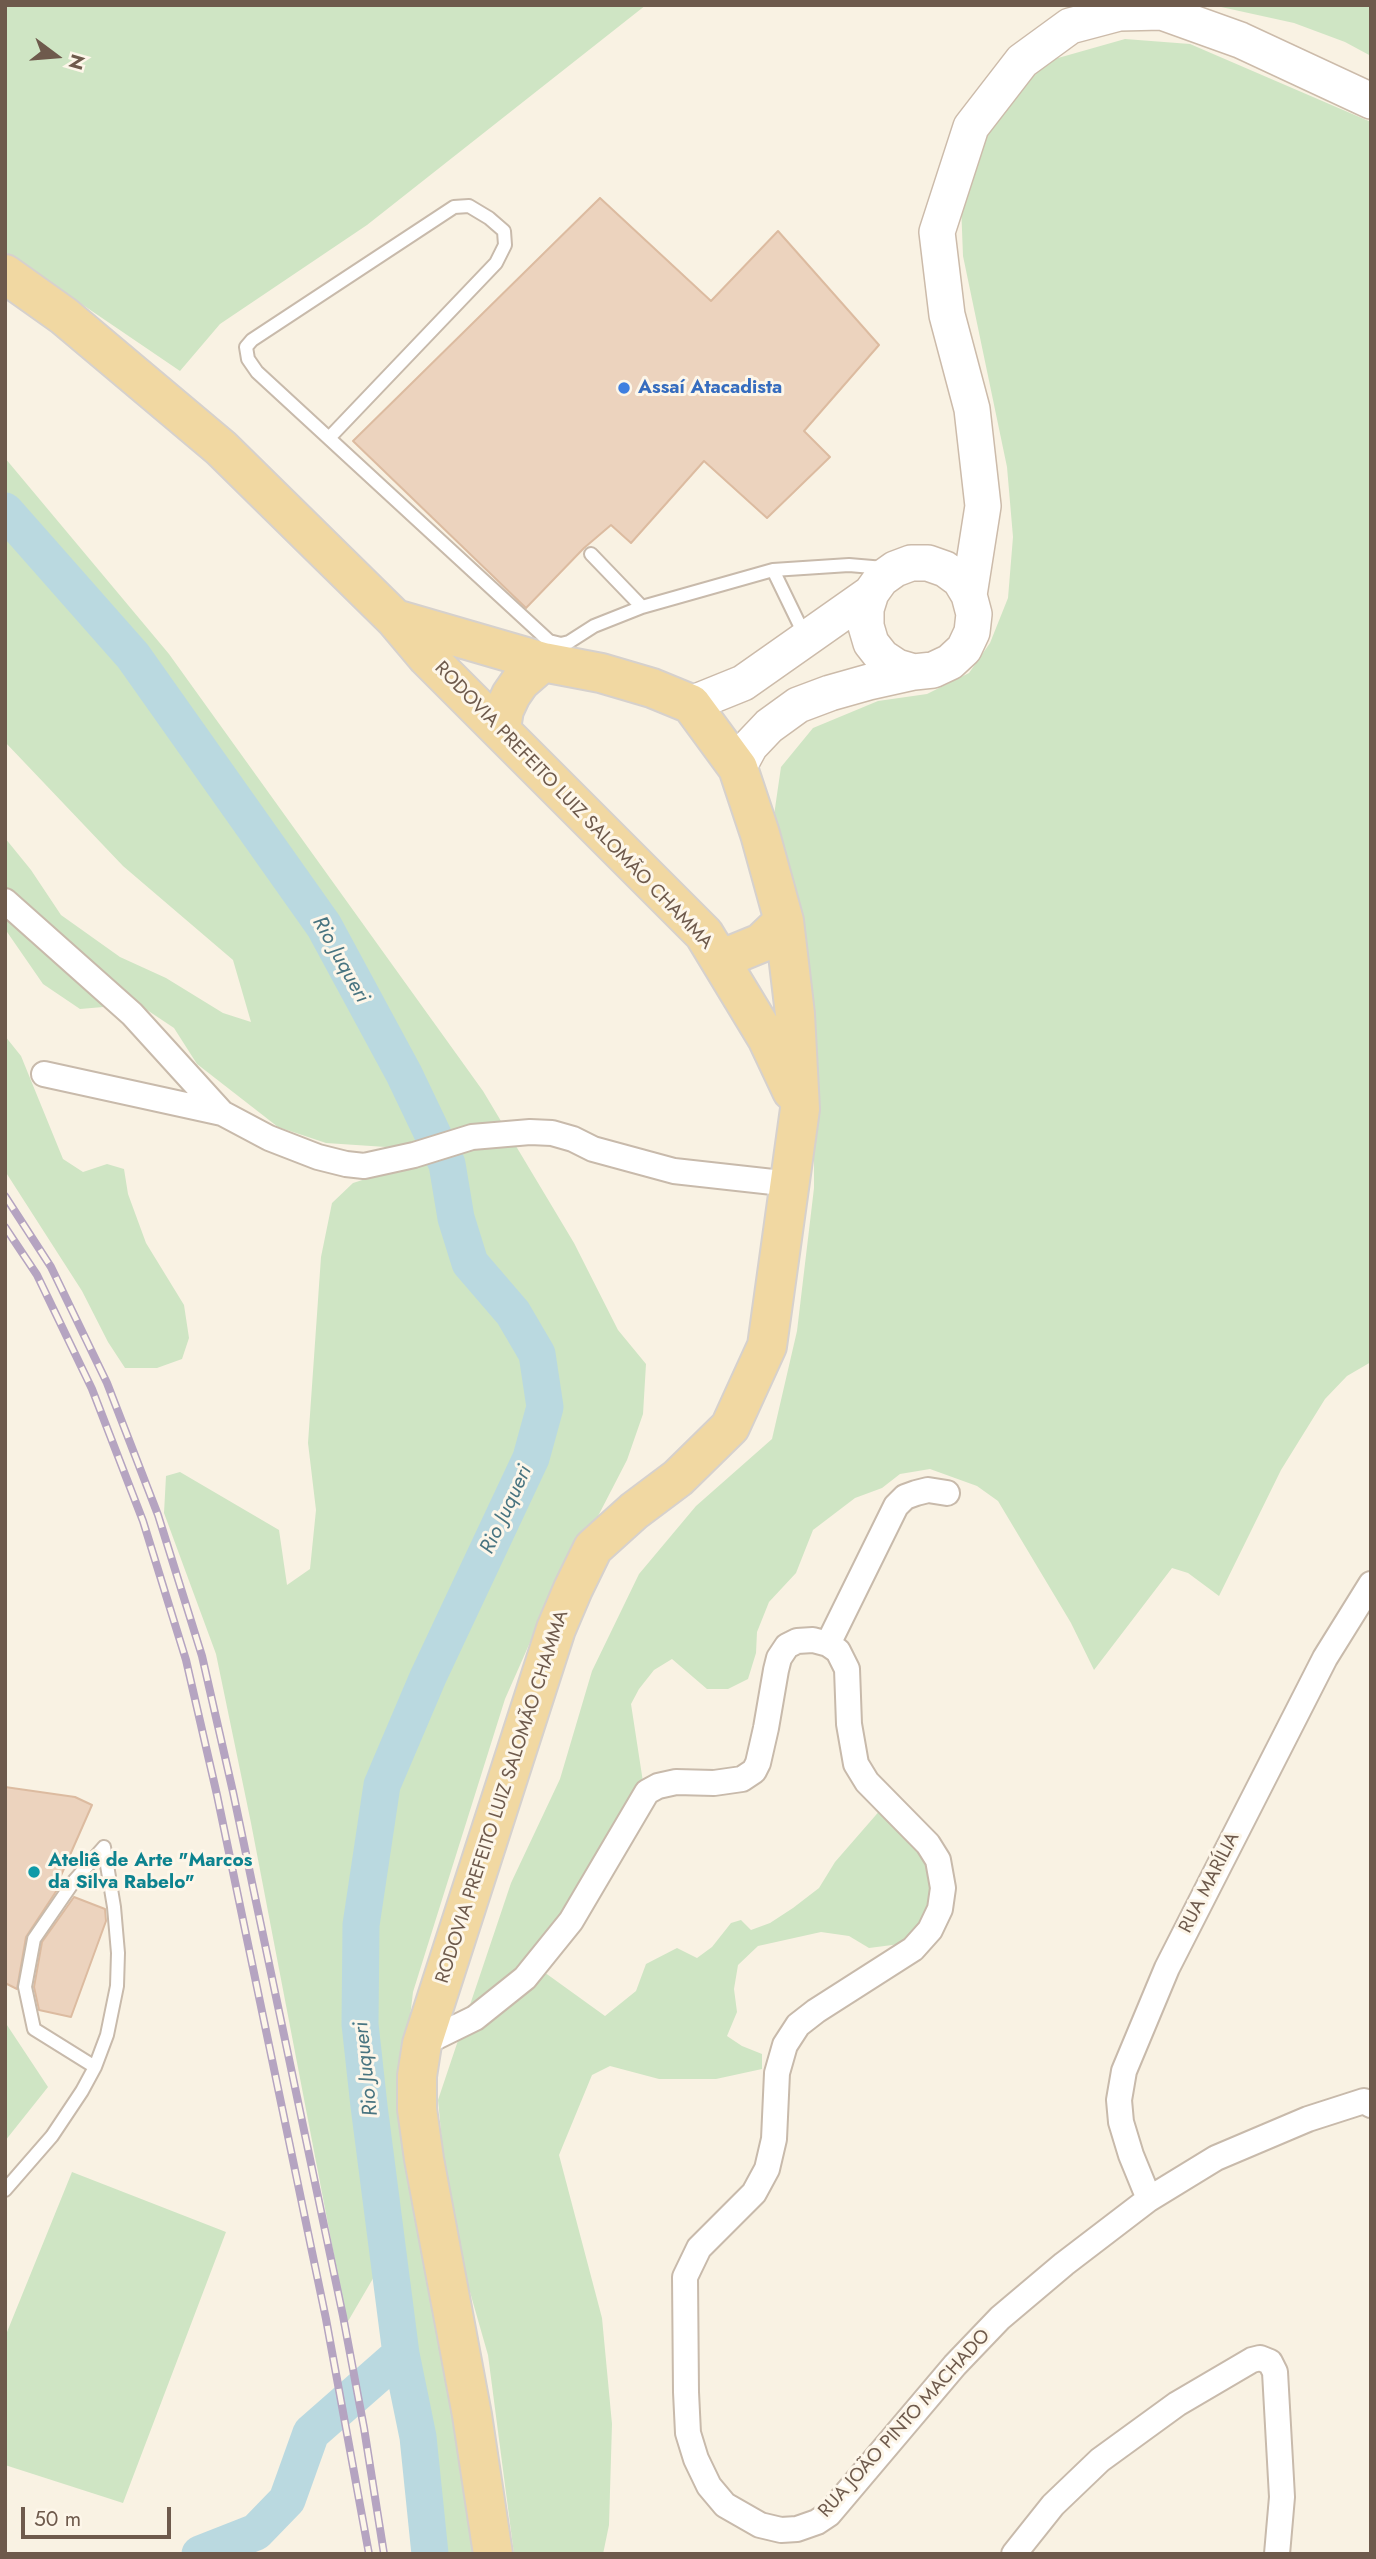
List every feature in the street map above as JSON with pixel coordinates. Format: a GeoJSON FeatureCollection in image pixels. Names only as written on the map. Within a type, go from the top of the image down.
{"type":"FeatureCollection","features":[{"type":"Feature","properties":{"kind":"main road"},"geometry":{"type":"LineString","coordinates":[[738,768],[750,746],[769,726],[798,705],[830,693],[914,672],[933,670],[950,663],[964,649],[972,632],[974,614],[970,595],[983,506],[972,409],[947,315],[937,232],[971,127],[1022,61],[1070,26],[1119,12],[1162,12],[1240,40],[1371,101]]}},
{"type":"Feature","properties":{"kind":"main road","name":"RODOVIA PREFEITO LUIZ SALOMÃO CHAMMA"},"geometry":{"type":"LineString","coordinates":[[5,274],[64,316],[221,449],[395,619],[427,657],[501,728],[704,934],[722,959],[767,1038],[800,1109]]}},
{"type":"Feature","properties":{"kind":"main road"},"geometry":{"type":"LineString","coordinates":[[691,704],[743,683],[911,563],[928,563],[945,569],[960,580],[970,595]]}},
{"type":"Feature","properties":{"kind":"main road"},"geometry":{"type":"LineString","coordinates":[[883,581],[866,609],[866,626],[872,643],[882,657],[897,667],[914,672]]}},
{"type":"Feature","properties":{"kind":"main road","name":"RODOVIA PREFEITO LUIZ SALOMÃO CHAMMA"},"geometry":{"type":"LineString","coordinates":[[395,619],[544,662],[601,673],[652,688],[691,704],[738,768],[784,921],[795,1014],[800,1109],[767,1346],[730,1427],[678,1478],[634,1511],[593,1548],[588,1558],[556,1629],[422,2044],[417,2087],[424,2159],[472,2415],[493,2554]]}},
{"type":"Feature","properties":{"kind":"main road"},"geometry":{"type":"LineString","coordinates":[[501,728],[510,695],[520,682],[544,662]]}},
{"type":"Feature","properties":{"kind":"main road"},"geometry":{"type":"LineString","coordinates":[[722,959],[761,943],[784,921]]}},
{"type":"Feature","properties":{"kind":"street"},"geometry":{"type":"LineString","coordinates":[[5,901],[132,1014],[222,1113]]}},
{"type":"Feature","properties":{"kind":"street"},"geometry":{"type":"LineString","coordinates":[[44,1074],[222,1113],[269,1138],[318,1157],[346,1164],[364,1166],[414,1155],[472,1137],[530,1132],[552,1133],[593,1149],[674,1171],[791,1184]]}},
{"type":"Feature","properties":{"kind":"street"},"geometry":{"type":"LineString","coordinates":[[422,2044],[475,2018],[525,1978],[571,1921],[647,1792],[676,1782],[714,1783],[742,1779],[754,1772],[766,1728],[779,1658],[787,1646],[797,1641],[813,1640],[828,1644],[895,1506],[905,1497],[916,1493],[928,1490],[947,1493]]}},
{"type":"Feature","properties":{"kind":"street","name":"RUA MARÍLIA"},"geometry":{"type":"LineString","coordinates":[[1149,2199],[1121,2122],[1119,2100],[1124,2071],[1167,1968],[1325,1658],[1371,1584]]}},
{"type":"Feature","properties":{"kind":"street","name":"RUA JOÃO PINTO MACHADO"},"geometry":{"type":"LineString","coordinates":[[828,1644],[838,1651],[847,1670],[849,1724],[856,1764],[867,1782],[928,1843],[938,1860],[943,1888],[940,1909],[930,1930],[913,1949],[798,2025],[785,2045],[778,2073],[775,2139],[767,2169],[754,2193],[699,2248],[690,2264],[684,2291],[688,2433],[696,2459],[709,2486],[725,2505],[760,2525],[781,2530],[797,2529],[817,2522],[844,2498],[955,2365],[1000,2318],[1064,2264],[1149,2199],[1216,2158],[1308,2119],[1369,2101]]}},
{"type":"Feature","properties":{"kind":"street"},"geometry":{"type":"LineString","coordinates":[[1014,2554],[1053,2505],[1100,2460],[1177,2404],[1252,2360],[1260,2358],[1270,2362],[1275,2372],[1281,2484],[1277,2554]]}},
{"type":"Feature","properties":{"kind":"lane"},"geometry":{"type":"LineString","coordinates":[[328,438],[496,263],[505,246],[504,231],[469,206],[454,207],[252,340],[246,347],[248,359],[257,372],[328,438],[549,641],[561,644],[569,642],[594,626],[642,607],[773,570],[849,565],[883,581]]}},
{"type":"Feature","properties":{"kind":"lane"},"geometry":{"type":"LineString","coordinates":[[591,554],[642,607]]}},
{"type":"Feature","properties":{"kind":"lane"},"geometry":{"type":"LineString","coordinates":[[773,570],[805,637]]}},
{"type":"Feature","properties":{"kind":"lane"},"geometry":{"type":"LineString","coordinates":[[5,2190],[52,2136],[96,2067],[107,2035],[117,1986],[118,1954],[114,1907],[104,1847],[74,1881],[34,1939],[25,1987],[34,2029],[96,2067]]}},
{"type":"Feature","properties":{"kind":"green space"},"geometry":{"type":"Polygon","coordinates":[[[5,5],[646,5],[367,225],[220,324],[180,371],[5,252],[5,5]]]}},
{"type":"Feature","properties":{"kind":"green space"},"geometry":{"type":"Polygon","coordinates":[[[1212,5],[1371,5],[1371,56],[1345,42],[1294,23],[1212,5]]]}},
{"type":"Feature","properties":{"kind":"green space"},"geometry":{"type":"Polygon","coordinates":[[[1125,39],[1190,44],[1371,122],[1371,1362],[1347,1376],[1325,1399],[1281,1470],[1219,1596],[1188,1573],[1172,1568],[1094,1670],[1071,1623],[998,1501],[977,1486],[930,1469],[900,1474],[882,1488],[855,1498],[813,1530],[796,1573],[769,1602],[757,1632],[756,1653],[748,1679],[728,1689],[707,1689],[672,1659],[654,1670],[639,1689],[631,1704],[643,1782],[544,1972],[605,2016],[636,1991],[646,1964],[677,1948],[697,1958],[712,1947],[731,1923],[741,1920],[751,1930],[770,1923],[793,1908],[819,1888],[835,1862],[882,1808],[934,1860],[927,1928],[900,1944],[869,1948],[849,1936],[821,1932],[758,1946],[738,1965],[734,1989],[737,2012],[727,2036],[762,2054],[762,2069],[716,2079],[659,2079],[610,2066],[592,2075],[559,2155],[602,2318],[612,2424],[609,2525],[603,2554],[514,2554],[488,2355],[466,2278],[447,2195],[438,2100],[511,1883],[560,1779],[592,1671],[639,1574],[696,1506],[772,1439],[797,1331],[814,1188],[814,1014],[772,829],[781,767],[813,728],[878,701],[927,694],[969,673],[990,643],[1008,598],[1013,537],[1007,467],[963,256],[961,204],[970,165],[1007,100],[1051,60],[1125,39]]]}},
{"type":"Feature","properties":{"kind":"green space"},"geometry":{"type":"Polygon","coordinates":[[[5,458],[169,654],[483,1091],[574,1243],[618,1330],[646,1364],[643,1414],[627,1460],[596,1520],[558,1579],[505,1699],[413,1992],[402,2084],[476,2554],[437,2554],[425,2435],[406,2346],[395,2262],[382,2263],[347,2323],[216,1654],[164,1513],[166,1476],[180,1472],[279,1530],[287,1585],[310,1569],[316,1510],[308,1443],[321,1257],[332,1203],[353,1183],[400,1168],[386,1147],[326,1143],[278,1127],[197,1064],[174,1028],[138,1004],[80,1009],[43,984],[5,929],[5,838],[31,870],[61,915],[120,957],[166,978],[223,1013],[251,1022],[233,960],[123,866],[5,742],[5,458]]]}},
{"type":"Feature","properties":{"kind":"green space"},"geometry":{"type":"Polygon","coordinates":[[[5,1036],[21,1056],[63,1159],[83,1172],[107,1164],[124,1169],[128,1194],[146,1243],[184,1305],[189,1338],[182,1359],[157,1368],[125,1368],[108,1342],[82,1291],[5,1171],[5,1036]]]}},
{"type":"Feature","properties":{"kind":"green space"},"geometry":{"type":"Polygon","coordinates":[[[5,2022],[48,2087],[5,2141],[5,2022]]]}},
{"type":"Feature","properties":{"kind":"green space"},"geometry":{"type":"Polygon","coordinates":[[[72,2172],[226,2232],[123,2503],[5,2465],[5,2337],[72,2172]]]}},
{"type":"Feature","properties":{"kind":"building","name":"Assaí Atacadista"},"geometry":{"type":"Polygon","coordinates":[[[600,198],[711,301],[778,231],[879,345],[804,431],[830,457],[767,518],[704,461],[631,543],[611,525],[584,548],[526,608],[353,441],[600,198]]]}},
{"type":"Feature","properties":{"kind":"building","name":"Ateliê de Arte \"Marcos da Silva Rabelo\""},"geometry":{"type":"Polygon","coordinates":[[[5,1787],[75,1797],[92,1805],[55,1889],[57,1890],[26,1937],[17,1989],[5,1983],[5,1787]]]}},
{"type":"Feature","properties":{"kind":"building"},"geometry":{"type":"Polygon","coordinates":[[[74,1897],[105,1909],[106,1921],[71,2017],[39,2010],[34,1987],[42,1942],[74,1897]]]}},
{"type":"Feature","properties":{"kind":"waterway","name":"Rio Juqueri"},"geometry":{"type":"LineString","coordinates":[[5,511],[133,656],[324,926],[404,1074],[447,1164],[456,1218],[470,1263],[513,1313],[537,1354],[545,1407],[531,1458],[428,1677],[382,1785],[361,1925],[360,2024],[401,2354],[418,2437],[430,2554]]}},
{"type":"Feature","properties":{"kind":"waterway","name":"Rio Juqueri"},"geometry":{"type":"LineString","coordinates":[[200,2554],[256,2532],[287,2500],[311,2433],[401,2354]]}},
{"type":"Feature","properties":{"kind":"railway"},"geometry":{"type":"LineString","coordinates":[[5,1196],[51,1267],[107,1383],[158,1515],[202,1656],[343,2316],[384,2554]]}},
{"type":"Feature","properties":{"kind":"railway"},"geometry":{"type":"LineString","coordinates":[[5,1227],[37,1275],[92,1389],[143,1521],[186,1660],[217,1795],[326,2319],[369,2554]]}},
{"type":"Feature","properties":{"kind":"place","name":"Assaí Atacadista"},"geometry":{"type":"Point","coordinates":[624,388]}},
{"type":"Feature","properties":{"kind":"place","name":"Ateliê de Arte \"Marcos da Silva Rabelo\""},"geometry":{"type":"Point","coordinates":[34,1872]}}]}
